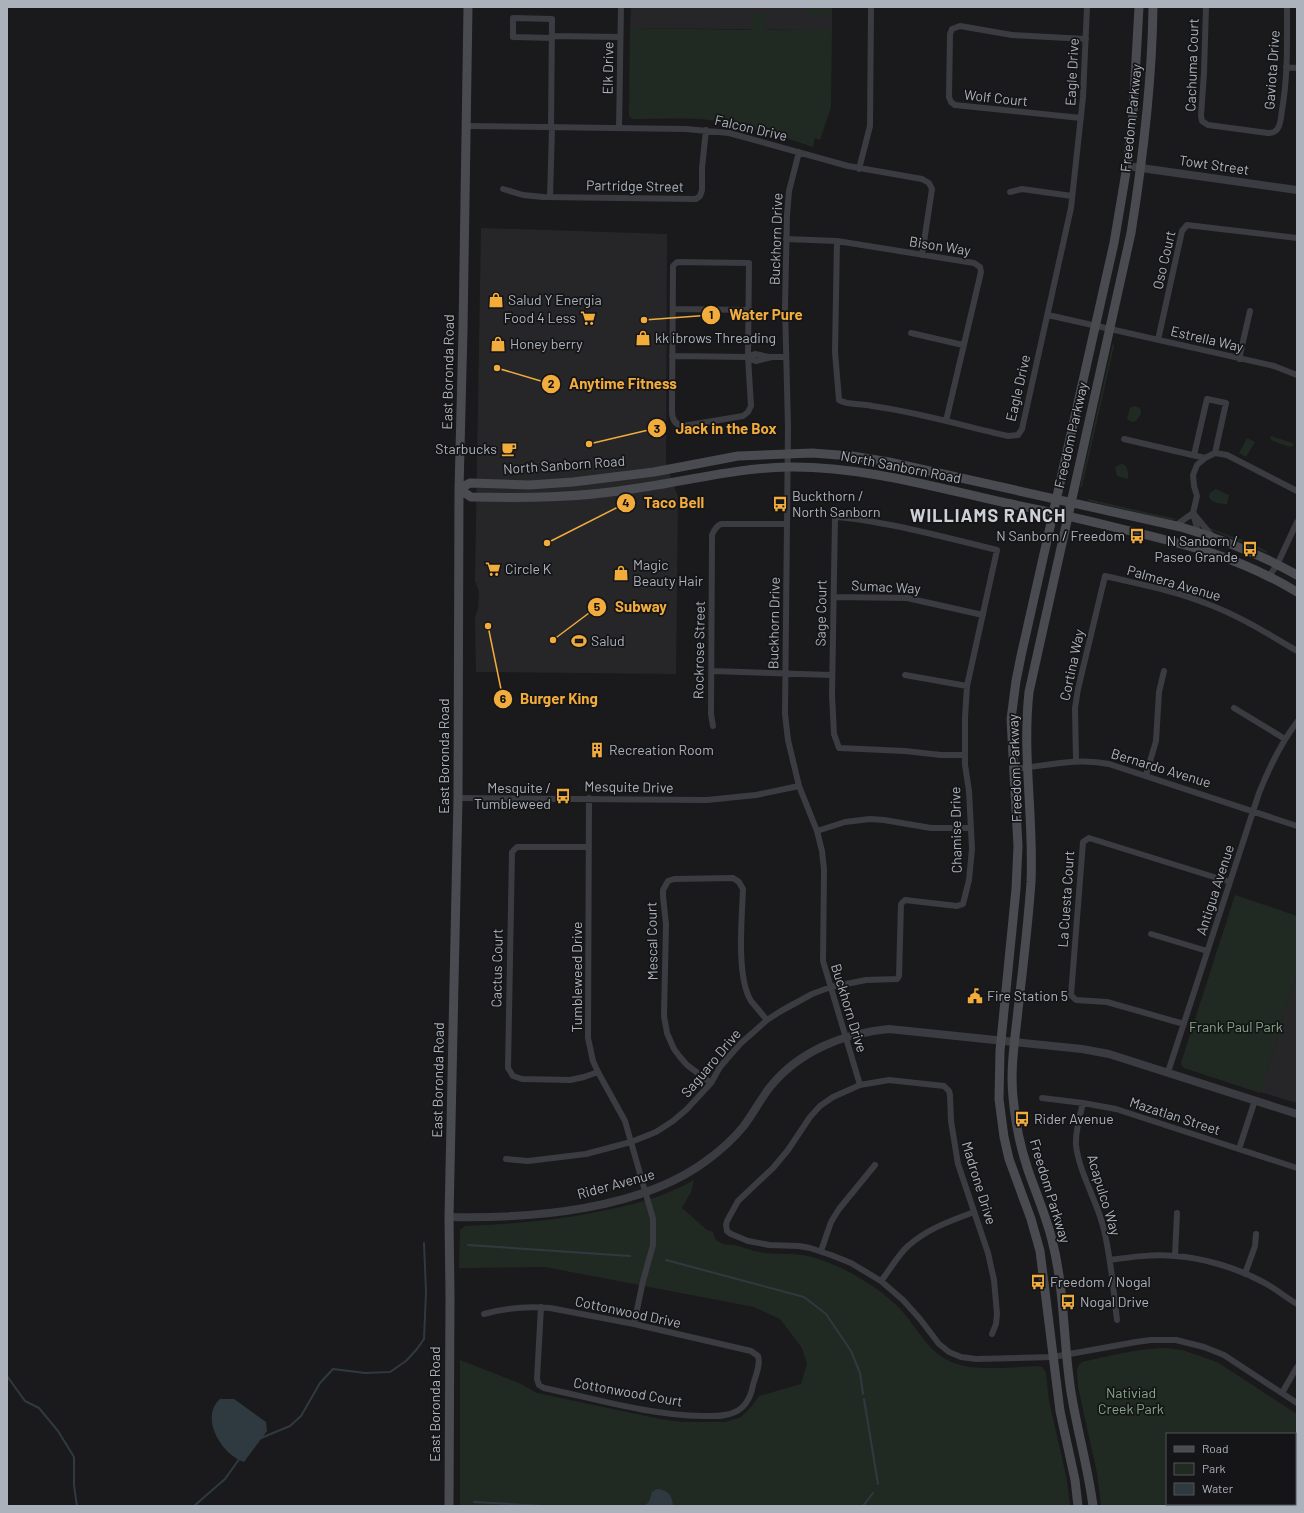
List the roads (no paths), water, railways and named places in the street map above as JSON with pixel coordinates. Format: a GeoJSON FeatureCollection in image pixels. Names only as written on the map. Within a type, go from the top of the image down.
{"type":"FeatureCollection","features":[{"type":"Feature","properties":{"kind":"main road","name":"East Boronda Road"},"geometry":{"type":"LineString","coordinates":[[449,1506],[449,1217],[458,798],[459,489],[468,7]]}},
{"type":"Feature","properties":{"kind":"main road","name":"Freedom Parkway"},"geometry":{"type":"LineString","coordinates":[[1078,1506],[1076,1480],[1060,1411],[1040,1251],[1031,1219],[1009,1159],[1003,1131],[999,1090],[1001,1041],[1016,889],[1018,846],[1011,719],[1016,681],[1114,243],[1127,166],[1136,80],[1139,7]]}},
{"type":"Feature","properties":{"kind":"main road","name":"Freedom Parkway"},"geometry":{"type":"LineString","coordinates":[[1093,1506],[1087,1466],[1071,1392],[1062,1299],[1053,1242],[1020,1144],[1013,1096],[1012,1072],[1031,882],[1032,826],[1027,767],[1026,720],[1029,692],[1131,233],[1148,109],[1152,59],[1152,7]]}},
{"type":"Feature","properties":{"kind":"main road","name":"North Sanborn Road"},"geometry":{"type":"LineString","coordinates":[[459,489],[470,483],[529,484],[614,477],[738,456],[788,453],[832,454],[889,462],[1175,526],[1198,532],[1251,551],[1297,575]]}},
{"type":"Feature","properties":{"kind":"main road","name":"North Sanborn Road"},"geometry":{"type":"LineString","coordinates":[[459,489],[471,496],[566,497],[633,489],[722,473],[787,467],[839,469],[863,472],[1186,544],[1228,558],[1269,576],[1297,592]]}},
{"type":"Feature","properties":{"kind":"street","name":"Elk Drive"},"geometry":{"type":"LineString","coordinates":[[619,128],[621,7]]}},
{"type":"Feature","properties":{"kind":"street"},"geometry":{"type":"LineString","coordinates":[[859,169],[870,126],[871,7]]}},
{"type":"Feature","properties":{"kind":"street","name":"Eagle Drive"},"geometry":{"type":"LineString","coordinates":[[837,241],[835,340],[839,400],[844,403],[872,405],[904,411],[1008,436],[1018,435],[1022,429],[1068,221],[1081,118],[1087,7]]}},
{"type":"Feature","properties":{"kind":"street","name":"Cachuma Court"},"geometry":{"type":"LineString","coordinates":[[1206,7],[1202,121],[1208,125],[1268,133],[1275,132]]}},
{"type":"Feature","properties":{"kind":"street","name":"Gaviota Drive"},"geometry":{"type":"LineString","coordinates":[[1275,132],[1280,122],[1284,100],[1287,7]]}},
{"type":"Feature","properties":{"kind":"street"},"geometry":{"type":"LineString","coordinates":[[550,197],[551,128],[552,37],[552,19],[513,18],[513,37],[552,37],[620,37]]}},
{"type":"Feature","properties":{"kind":"street","name":"Wolf Court"},"geometry":{"type":"LineString","coordinates":[[1081,118],[960,107],[954,105],[949,97],[950,34],[952,29],[960,26],[1012,35],[1086,39]]}},
{"type":"Feature","properties":{"kind":"street"},"geometry":{"type":"LineString","coordinates":[[1286,67],[1297,68]]}},
{"type":"Feature","properties":{"kind":"street","name":"Falcon Drive"},"geometry":{"type":"LineString","coordinates":[[466,126],[706,130],[737,135],[859,169],[919,178],[930,184],[932,189],[922,255]]}},
{"type":"Feature","properties":{"kind":"street","name":"Partridge Street"},"geometry":{"type":"LineString","coordinates":[[503,189],[530,196],[696,199],[700,196],[702,190],[702,168],[706,130]]}},
{"type":"Feature","properties":{"kind":"street","name":"Buckhorn Drive"},"geometry":{"type":"LineString","coordinates":[[799,152],[789,191],[786,239],[786,357],[788,409],[785,672],[786,727],[799,786],[817,831],[824,861],[823,961],[860,1085]]}},
{"type":"Feature","properties":{"kind":"street","name":"Towt Street"},"geometry":{"type":"LineString","coordinates":[[1127,166],[1297,190]]}},
{"type":"Feature","properties":{"kind":"street"},"geometry":{"type":"LineString","coordinates":[[1010,192],[1022,189],[1072,196]]}},
{"type":"Feature","properties":{"kind":"street","name":"Oso Court"},"geometry":{"type":"LineString","coordinates":[[1158,340],[1182,231],[1187,225],[1297,238]]}},
{"type":"Feature","properties":{"kind":"street","name":"Bison Way"},"geometry":{"type":"LineString","coordinates":[[786,239],[837,241],[974,263],[980,267],[981,272],[946,421]]}},
{"type":"Feature","properties":{"kind":"street"},"geometry":{"type":"LineString","coordinates":[[677,262],[749,263],[748,357],[751,406],[748,412],[743,416],[683,426],[676,423],[672,416],[673,309],[674,265],[677,262]]}},
{"type":"Feature","properties":{"kind":"street"},"geometry":{"type":"LineString","coordinates":[[673,309],[749,310]]}},
{"type":"Feature","properties":{"kind":"street"},"geometry":{"type":"LineString","coordinates":[[1239,359],[1250,311]]}},
{"type":"Feature","properties":{"kind":"street","name":"Estrella Way"},"geometry":{"type":"LineString","coordinates":[[1048,315],[1274,366],[1297,375]]}},
{"type":"Feature","properties":{"kind":"street"},"geometry":{"type":"LineString","coordinates":[[911,333],[964,345]]}},
{"type":"Feature","properties":{"kind":"street"},"geometry":{"type":"LineString","coordinates":[[672,356],[748,357],[755,354],[772,357],[786,357]]}},
{"type":"Feature","properties":{"kind":"street"},"geometry":{"type":"LineString","coordinates":[[1194,455],[1207,399],[1226,403],[1215,453]]}},
{"type":"Feature","properties":{"kind":"street"},"geometry":{"type":"LineString","coordinates":[[1124,438],[1204,458]]}},
{"type":"Feature","properties":{"kind":"street"},"geometry":{"type":"LineString","coordinates":[[1198,532],[1193,513],[1197,496],[1193,476],[1197,465],[1204,458],[1215,453],[1224,453],[1231,456],[1297,491]]}},
{"type":"Feature","properties":{"kind":"street"},"geometry":{"type":"LineString","coordinates":[[1175,526],[1193,513]]}},
{"type":"Feature","properties":{"kind":"street"},"geometry":{"type":"LineString","coordinates":[[1193,513],[1213,537]]}},
{"type":"Feature","properties":{"kind":"street","name":"Sage Court"},"geometry":{"type":"LineString","coordinates":[[965,754],[941,755],[905,751],[839,748],[834,734],[832,720],[835,518],[878,522],[930,533],[997,550]]}},
{"type":"Feature","properties":{"kind":"street"},"geometry":{"type":"LineString","coordinates":[[1269,576],[1277,565],[1297,522]]}},
{"type":"Feature","properties":{"kind":"street","name":"Rockrose Street"},"geometry":{"type":"LineString","coordinates":[[713,726],[711,718],[713,532],[717,525],[721,524],[787,524]]}},
{"type":"Feature","properties":{"kind":"street","name":"Chamise Drive"},"geometry":{"type":"LineString","coordinates":[[831,987],[866,980],[898,979],[901,904],[905,900],[957,906],[963,904],[966,896],[971,867],[971,828],[965,754],[967,686],[997,550]]}},
{"type":"Feature","properties":{"kind":"street","name":"Palmera Avenue"},"geometry":{"type":"LineString","coordinates":[[1105,576],[1180,594],[1204,602],[1250,623],[1297,651]]}},
{"type":"Feature","properties":{"kind":"street","name":"Cortina Way"},"geometry":{"type":"LineString","coordinates":[[1076,761],[1075,708],[1078,689],[1105,576]]}},
{"type":"Feature","properties":{"kind":"street","name":"Sumac Way"},"geometry":{"type":"LineString","coordinates":[[834,597],[906,598],[983,615]]}},
{"type":"Feature","properties":{"kind":"street"},"geometry":{"type":"LineString","coordinates":[[712,671],[785,672],[832,675]]}},
{"type":"Feature","properties":{"kind":"street"},"geometry":{"type":"LineString","coordinates":[[1146,775],[1156,741],[1159,692],[1164,672]]}},
{"type":"Feature","properties":{"kind":"street"},"geometry":{"type":"LineString","coordinates":[[905,675],[967,686]]}},
{"type":"Feature","properties":{"kind":"street"},"geometry":{"type":"LineString","coordinates":[[1234,708],[1284,739]]}},
{"type":"Feature","properties":{"kind":"street","name":"Antigua Avenue"},"geometry":{"type":"LineString","coordinates":[[1168,1072],[1264,780],[1284,739],[1297,722]]}},
{"type":"Feature","properties":{"kind":"street","name":"Bernardo Avenue"},"geometry":{"type":"LineString","coordinates":[[1014,769],[1076,761],[1098,761],[1146,775],[1297,826]]}},
{"type":"Feature","properties":{"kind":"street","name":"Mesquite Drive"},"geometry":{"type":"LineString","coordinates":[[458,798],[707,800],[756,795],[799,786]]}},
{"type":"Feature","properties":{"kind":"street","name":"Tumbleweed Drive"},"geometry":{"type":"LineString","coordinates":[[589,798],[587,1026],[590,1050],[598,1072],[624,1121],[653,1219],[653,1245],[643,1281],[634,1324]]}},
{"type":"Feature","properties":{"kind":"street"},"geometry":{"type":"LineString","coordinates":[[817,831],[845,822],[870,819],[931,828],[971,828]]}},
{"type":"Feature","properties":{"kind":"street","name":"La Cuesta Court"},"geometry":{"type":"LineString","coordinates":[[1184,1024],[1107,1002],[1076,1000],[1071,995],[1083,842],[1090,838],[1230,882]]}},
{"type":"Feature","properties":{"kind":"street","name":"Cactus Court"},"geometry":{"type":"LineString","coordinates":[[589,848],[517,847],[512,852],[508,1068],[513,1076],[522,1079],[570,1080],[598,1072]]}},
{"type":"Feature","properties":{"kind":"street","name":"Mescal Court"},"geometry":{"type":"LineString","coordinates":[[711,1083],[687,1065],[674,1049],[667,1033],[664,1016],[666,924],[663,890],[668,881],[674,879],[733,878],[739,882],[743,889],[743,977],[751,1000],[767,1020]]}},
{"type":"Feature","properties":{"kind":"street"},"geometry":{"type":"LineString","coordinates":[[1151,934],[1207,950]]}},
{"type":"Feature","properties":{"kind":"street","name":"Saguaro Drive"},"geometry":{"type":"LineString","coordinates":[[506,1159],[528,1161],[586,1154],[631,1142],[656,1132],[673,1121],[687,1109],[711,1083],[729,1056],[767,1020],[801,1000],[831,987]]}},
{"type":"Feature","properties":{"kind":"street","name":"Rider Avenue"},"geometry":{"type":"LineString","coordinates":[[449,1217],[495,1217],[552,1212],[597,1205],[646,1192],[678,1179],[709,1159],[726,1144],[742,1127],[766,1093],[781,1076],[800,1060],[813,1052],[846,1037],[871,1031],[889,1029],[1082,1049],[1109,1054],[1297,1114]]}},
{"type":"Feature","properties":{"kind":"street","name":"Madrone Drive"},"geometry":{"type":"LineString","coordinates":[[820,1251],[799,1246],[755,1243],[731,1234],[726,1228],[726,1225],[738,1201],[773,1168],[788,1150],[805,1122],[814,1112],[833,1097],[860,1085],[890,1080],[940,1085],[947,1088],[950,1095],[950,1111],[955,1150],[963,1180],[988,1253],[994,1280],[997,1314],[996,1324],[992,1334]]}},
{"type":"Feature","properties":{"kind":"street","name":"Mazatlan Street"},"geometry":{"type":"LineString","coordinates":[[1042,1098],[1116,1109],[1297,1168]]}},
{"type":"Feature","properties":{"kind":"street"},"geometry":{"type":"LineString","coordinates":[[1239,1149],[1255,1100]]}},
{"type":"Feature","properties":{"kind":"street","name":"Acapulco Way"},"geometry":{"type":"LineString","coordinates":[[1083,1103],[1077,1131],[1076,1144],[1080,1163],[1095,1199],[1103,1226],[1110,1260],[1117,1320]]}},
{"type":"Feature","properties":{"kind":"street"},"geometry":{"type":"LineString","coordinates":[[876,1165],[839,1209],[831,1222],[820,1251],[851,1263],[881,1281],[903,1300],[939,1344],[949,1352],[960,1357],[976,1359],[1053,1357],[1150,1340],[1176,1340],[1189,1342],[1224,1355],[1297,1403]]}},
{"type":"Feature","properties":{"kind":"street"},"geometry":{"type":"LineString","coordinates":[[881,1281],[907,1247],[923,1233],[974,1212]]}},
{"type":"Feature","properties":{"kind":"street"},"geometry":{"type":"LineString","coordinates":[[1175,1256],[1177,1213]]}},
{"type":"Feature","properties":{"kind":"street"},"geometry":{"type":"LineString","coordinates":[[1245,1274],[1254,1246],[1256,1234]]}},
{"type":"Feature","properties":{"kind":"street"},"geometry":{"type":"LineString","coordinates":[[1110,1260],[1142,1256],[1175,1256],[1199,1259],[1245,1274],[1263,1282],[1297,1304]]}},
{"type":"Feature","properties":{"kind":"street","name":"Cottonwood Drive"},"geometry":{"type":"LineString","coordinates":[[484,1314],[511,1308],[541,1307],[634,1324],[751,1351],[758,1356],[759,1362]]}},
{"type":"Feature","properties":{"kind":"street","name":"Cottonwood Court"},"geometry":{"type":"LineString","coordinates":[[541,1307],[537,1379],[539,1385],[544,1388],[663,1413],[723,1416],[738,1411],[747,1403],[759,1362]]}},
{"type":"Feature","properties":{"kind":"street"},"geometry":{"type":"LineString","coordinates":[[1282,1393],[1297,1367]]}},
{"type":"Feature","properties":{"kind":"water"},"geometry":{"type":"Polygon","coordinates":[[[220,1399],[234,1399],[266,1422],[267,1431],[244,1462],[228,1452],[216,1435],[212,1416],[214,1407],[220,1399]]]}},
{"type":"Feature","properties":{"kind":"water"},"geometry":{"type":"Polygon","coordinates":[[[657,1489],[669,1494],[672,1499],[673,1506],[644,1506],[649,1502],[652,1492],[657,1489]]]}},
{"type":"Feature","properties":{"kind":"waterway"},"geometry":{"type":"LineString","coordinates":[[261,1438],[290,1426],[301,1416],[320,1383],[333,1369],[365,1373],[390,1372],[406,1361],[417,1349],[424,1339],[426,1292],[424,1243]]}},
{"type":"Feature","properties":{"kind":"waterway"},"geometry":{"type":"LineString","coordinates":[[468,1245],[630,1256]]}},
{"type":"Feature","properties":{"kind":"waterway"},"geometry":{"type":"LineString","coordinates":[[666,1260],[804,1297],[826,1314],[851,1351],[860,1373],[863,1394]]}},
{"type":"Feature","properties":{"kind":"waterway"},"geometry":{"type":"LineString","coordinates":[[7,1376],[25,1401],[39,1408],[58,1431],[74,1457],[74,1485],[77,1506]]}},
{"type":"Feature","properties":{"kind":"waterway"},"geometry":{"type":"LineString","coordinates":[[864,1399],[878,1484]]}},
{"type":"Feature","properties":{"kind":"waterway"},"geometry":{"type":"LineString","coordinates":[[194,1506],[225,1479],[240,1458]]}},
{"type":"Feature","properties":{"kind":"waterway"},"geometry":{"type":"LineString","coordinates":[[863,1506],[873,1493]]}},
{"type":"Feature","properties":{"kind":"waterway"},"geometry":{"type":"LineString","coordinates":[[474,1502],[542,1506]]}},
{"type":"Feature","properties":{"kind":"place","name":"Salud Y Energia"},"geometry":{"type":"Point","coordinates":[496,300]}},
{"type":"Feature","properties":{"kind":"place","name":"Food 4 Less"},"geometry":{"type":"Point","coordinates":[588,318]}},
{"type":"Feature","properties":{"kind":"place","name":"Water Pure"},"geometry":{"type":"Point","coordinates":[644,320]}},
{"type":"Feature","properties":{"kind":"place","name":"kk ibrows Threading"},"geometry":{"type":"Point","coordinates":[643,338]}},
{"type":"Feature","properties":{"kind":"place","name":"Honey berry"},"geometry":{"type":"Point","coordinates":[498,344]}},
{"type":"Feature","properties":{"kind":"place","name":"Anytime Fitness"},"geometry":{"type":"Point","coordinates":[497,368]}},
{"type":"Feature","properties":{"kind":"place","name":"Jack in the Box"},"geometry":{"type":"Point","coordinates":[589,444]}},
{"type":"Feature","properties":{"kind":"place","name":"Starbucks"},"geometry":{"type":"Point","coordinates":[509,449]}},
{"type":"Feature","properties":{"kind":"place","name":"Buckthorn / North Sanborn"},"geometry":{"type":"Point","coordinates":[780,504]}},
{"type":"Feature","properties":{"kind":"place","name":"N Sanborn / Freedom"},"geometry":{"type":"Point","coordinates":[1137,536]}},
{"type":"Feature","properties":{"kind":"place","name":"Taco Bell"},"geometry":{"type":"Point","coordinates":[547,543]}},
{"type":"Feature","properties":{"kind":"place","name":"N Sanborn / Paseo Grande"},"geometry":{"type":"Point","coordinates":[1250,549]}},
{"type":"Feature","properties":{"kind":"place","name":"Circle K"},"geometry":{"type":"Point","coordinates":[493,569]}},
{"type":"Feature","properties":{"kind":"place","name":"Magic Beauty Hair"},"geometry":{"type":"Point","coordinates":[621,573]}},
{"type":"Feature","properties":{"kind":"place","name":"Burger King"},"geometry":{"type":"Point","coordinates":[488,626]}},
{"type":"Feature","properties":{"kind":"place","name":"Subway"},"geometry":{"type":"Point","coordinates":[553,640]}},
{"type":"Feature","properties":{"kind":"place","name":"Salud"},"geometry":{"type":"Point","coordinates":[579,641]}},
{"type":"Feature","properties":{"kind":"place","name":"Recreation Room"},"geometry":{"type":"Point","coordinates":[597,750]}},
{"type":"Feature","properties":{"kind":"place","name":"Mesquite / Tumbleweed"},"geometry":{"type":"Point","coordinates":[563,796]}},
{"type":"Feature","properties":{"kind":"place","name":"Fire Station 5"},"geometry":{"type":"Point","coordinates":[975,996]}},
{"type":"Feature","properties":{"kind":"place","name":"Rider Avenue"},"geometry":{"type":"Point","coordinates":[1022,1119]}},
{"type":"Feature","properties":{"kind":"place","name":"Freedom / Nogal"},"geometry":{"type":"Point","coordinates":[1038,1282]}},
{"type":"Feature","properties":{"kind":"place","name":"Nogal Drive"},"geometry":{"type":"Point","coordinates":[1068,1302]}},
{"type":"Feature","properties":{"kind":"district","name":"WILLIAMS RANCH"},"geometry":{"type":"Point","coordinates":[988,516]}},
{"type":"Feature","properties":{"kind":"park label","name":"Frank Paul Park"},"geometry":{"type":"Point","coordinates":[1236,1027]}},
{"type":"Feature","properties":{"kind":"park label","name":"Nativiad Creek Park"},"geometry":{"type":"Point","coordinates":[1131,1402]}}]}
